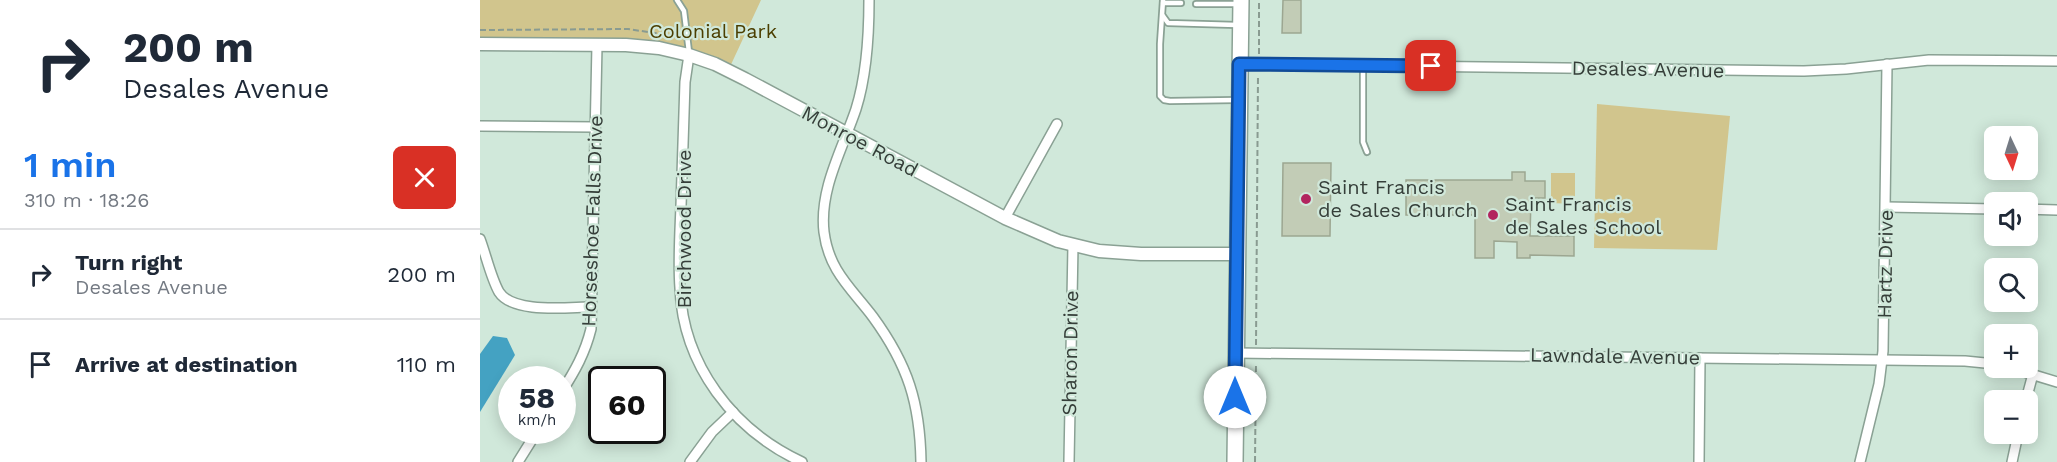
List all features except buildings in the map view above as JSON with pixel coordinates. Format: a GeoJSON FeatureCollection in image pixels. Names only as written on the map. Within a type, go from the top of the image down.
{"type":"FeatureCollection","features":[{"type":"Feature","properties":{"kind":"main road"},"geometry":{"type":"LineString","coordinates":[[1235,462],[1240,2]]}},
{"type":"Feature","properties":{"kind":"street"},"geometry":{"type":"LineString","coordinates":[[869,0],[864,71],[856,107],[827,189],[824,230],[827,246],[840,277],[891,343],[903,366],[917,406],[921,462]]}},
{"type":"Feature","properties":{"kind":"street","name":"Monroe Road"},"geometry":{"type":"LineString","coordinates":[[480,44],[626,45],[659,48],[689,55],[715,64],[745,79],[1005,218],[1038,233],[1099,251],[1142,254],[1236,254]]}},
{"type":"Feature","properties":{"kind":"street","name":"Horseshoe Falls Drive"},"geometry":{"type":"LineString","coordinates":[[576,369],[591,329],[597,45]]}},
{"type":"Feature","properties":{"kind":"street","name":"Birchwood Drive"},"geometry":{"type":"LineString","coordinates":[[689,55],[685,82],[680,247],[681,297],[688,338],[710,384],[733,412],[768,444],[802,462]]}},
{"type":"Feature","properties":{"kind":"street","name":"Desales Avenue"},"geometry":{"type":"LineString","coordinates":[[1239,64],[1804,71],[1929,60],[2057,61]]}},
{"type":"Feature","properties":{"kind":"street","name":"Hartz Drive"},"geometry":{"type":"LineString","coordinates":[[1860,462],[1879,384],[1882,360],[1887,64]]}},
{"type":"Feature","properties":{"kind":"street"},"geometry":{"type":"LineString","coordinates":[[1005,218],[1057,124]]}},
{"type":"Feature","properties":{"kind":"street"},"geometry":{"type":"LineString","coordinates":[[480,126],[595,127]]}},
{"type":"Feature","properties":{"kind":"street"},"geometry":{"type":"LineString","coordinates":[[1886,207],[1984,209]]}},
{"type":"Feature","properties":{"kind":"street"},"geometry":{"type":"LineString","coordinates":[[2038,209],[2057,210]]}},
{"type":"Feature","properties":{"kind":"street"},"geometry":{"type":"LineString","coordinates":[[480,239],[499,292],[509,302],[525,307],[591,307]]}},
{"type":"Feature","properties":{"kind":"street","name":"Sharon Drive"},"geometry":{"type":"LineString","coordinates":[[1069,462],[1073,245]]}},
{"type":"Feature","properties":{"kind":"street","name":"Lawndale Avenue"},"geometry":{"type":"LineString","coordinates":[[1236,353],[1984,363]]}},
{"type":"Feature","properties":{"kind":"street"},"geometry":{"type":"LineString","coordinates":[[1699,462],[1700,358]]}},
{"type":"Feature","properties":{"kind":"street"},"geometry":{"type":"LineString","coordinates":[[2038,376],[2057,382]]}},
{"type":"Feature","properties":{"kind":"street"},"geometry":{"type":"LineString","coordinates":[[690,462],[712,432],[733,412]]}},
{"type":"Feature","properties":{"kind":"street"},"geometry":{"type":"LineString","coordinates":[[518,462],[529,444]]}},
{"type":"Feature","properties":{"kind":"street"},"geometry":{"type":"LineString","coordinates":[[2012,462],[2016,444]]}},
{"type":"Feature","properties":{"kind":"lane"},"geometry":{"type":"LineString","coordinates":[[677,0],[684,11],[689,55]]}},
{"type":"Feature","properties":{"kind":"lane"},"geometry":{"type":"LineString","coordinates":[[1181,3],[1163,2],[1160,44],[1161,96],[1164,100],[1170,101],[1239,100]]}},
{"type":"Feature","properties":{"kind":"lane"},"geometry":{"type":"LineString","coordinates":[[1196,3],[1240,2]]}},
{"type":"Feature","properties":{"kind":"lane"},"geometry":{"type":"LineString","coordinates":[[1163,14],[1168,23],[1240,25]]}},
{"type":"Feature","properties":{"kind":"lane"},"geometry":{"type":"LineString","coordinates":[[1363,66],[1363,142],[1367,152]]}},
{"type":"Feature","properties":{"kind":"path"},"geometry":{"type":"LineString","coordinates":[[1255,462],[1259,0]]}},
{"type":"Feature","properties":{"kind":"path"},"geometry":{"type":"LineString","coordinates":[[480,30],[628,29],[687,38]]}},
{"type":"Feature","properties":{"kind":"green space","name":"Colonial Park"},"geometry":{"type":"Polygon","coordinates":[[[480,0],[761,0],[728,71],[659,48],[480,44],[480,0]]]}},
{"type":"Feature","properties":{"kind":"green space"},"geometry":{"type":"Polygon","coordinates":[[[1597,104],[1730,116],[1717,250],[1594,248],[1597,104]]]}},
{"type":"Feature","properties":{"kind":"green space"},"geometry":{"type":"Polygon","coordinates":[[[1551,173],[1575,173],[1575,204],[1551,203],[1551,173]]]}},
{"type":"Feature","properties":{"kind":"water"},"geometry":{"type":"Polygon","coordinates":[[[493,336],[507,338],[515,355],[508,366],[498,366],[498,383],[480,412],[480,354],[493,336]]]}},
{"type":"Feature","properties":{"kind":"place","name":"Saint Francis de Sales Church"},"geometry":{"type":"Point","coordinates":[1306,199]}},
{"type":"Feature","properties":{"kind":"place","name":"Saint Francis de Sales School"},"geometry":{"type":"Point","coordinates":[1493,215]}},
{"type":"Feature","properties":{"kind":"route"},"geometry":{"type":"LineString","coordinates":[[1235,397],[1239,64],[1431,66]]}}]}
